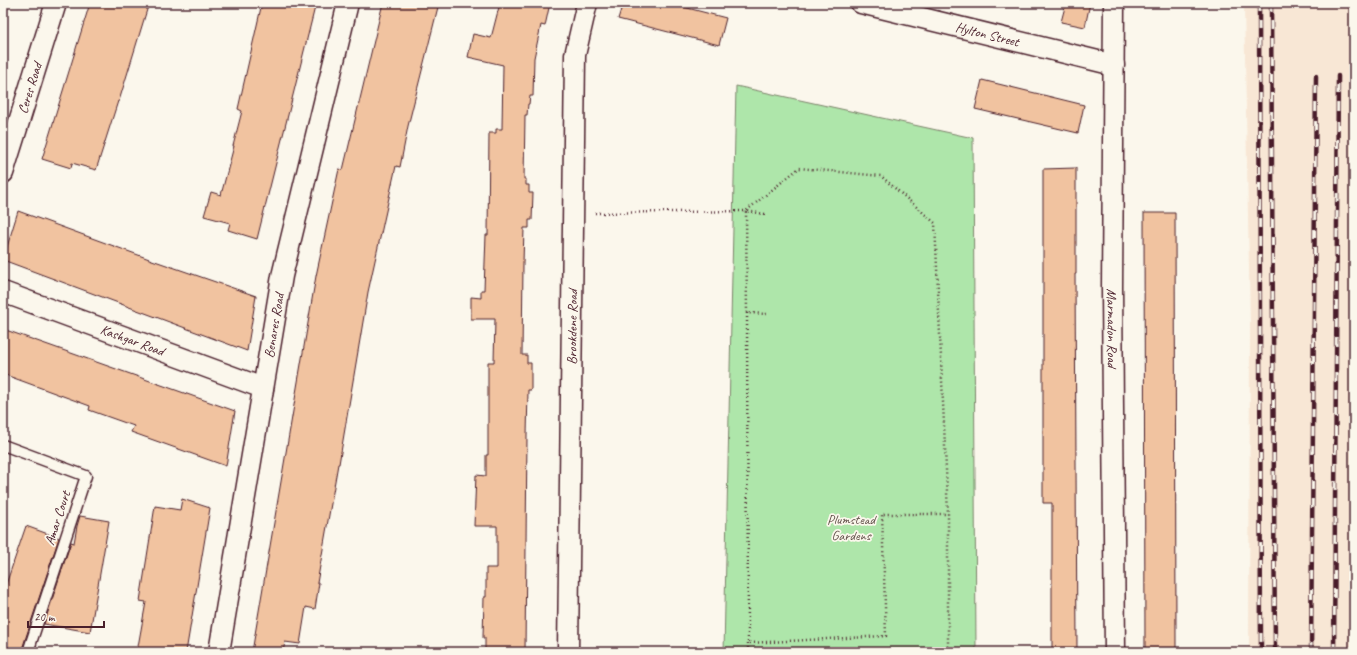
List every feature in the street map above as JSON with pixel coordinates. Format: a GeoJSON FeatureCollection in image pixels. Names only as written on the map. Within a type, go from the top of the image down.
{"type":"FeatureCollection","features":[{"type":"Feature","properties":{"kind":"street","name":"Ceres Road"},"geometry":{"type":"LineString","coordinates":[[3,173],[56,3]]}},
{"type":"Feature","properties":{"kind":"street","name":"Benares Road"},"geometry":{"type":"LineString","coordinates":[[219,652],[282,276],[348,3]]}},
{"type":"Feature","properties":{"kind":"street","name":"Brookdene Road"},"geometry":{"type":"LineString","coordinates":[[568,652],[575,55],[587,3]]}},
{"type":"Feature","properties":{"kind":"street","name":"Hylton Street"},"geometry":{"type":"LineString","coordinates":[[861,3],[1114,65]]}},
{"type":"Feature","properties":{"kind":"street","name":"Marmadon Road"},"geometry":{"type":"LineString","coordinates":[[1114,3],[1112,288],[1115,652]]}},
{"type":"Feature","properties":{"kind":"street","name":"Kashgar Road"},"geometry":{"type":"LineString","coordinates":[[3,292],[263,388]]}},
{"type":"Feature","properties":{"kind":"lane","name":"Amar Court"},"geometry":{"type":"LineString","coordinates":[[3,445],[86,476],[28,652]]}},
{"type":"Feature","properties":{"kind":"path"},"geometry":{"type":"LineString","coordinates":[[746,211],[799,168],[881,176],[935,223],[948,514],[948,652]]}},
{"type":"Feature","properties":{"kind":"path"},"geometry":{"type":"LineString","coordinates":[[573,213],[746,211],[765,214]]}},
{"type":"Feature","properties":{"kind":"path"},"geometry":{"type":"LineString","coordinates":[[746,211],[748,652]]}},
{"type":"Feature","properties":{"kind":"path"},"geometry":{"type":"LineString","coordinates":[[746,313],[768,314]]}},
{"type":"Feature","properties":{"kind":"path"},"geometry":{"type":"LineString","coordinates":[[748,643],[886,636],[882,514],[948,514]]}},
{"type":"Feature","properties":{"kind":"shaded area"},"geometry":{"type":"Polygon","coordinates":[[[1244,3],[1354,3],[1354,652],[1249,652],[1250,324],[1244,3]]]}},
{"type":"Feature","properties":{"kind":"green space","name":"Plumstead Gardens"},"geometry":{"type":"Polygon","coordinates":[[[736,86],[973,138],[976,652],[724,652],[736,86]]]}},
{"type":"Feature","properties":{"kind":"building"},"geometry":{"type":"Polygon","coordinates":[[[90,3],[149,3],[96,170],[72,163],[71,168],[42,159],[90,3]]]}},
{"type":"Feature","properties":{"kind":"building"},"geometry":{"type":"Polygon","coordinates":[[[262,3],[316,3],[257,239],[228,230],[230,223],[204,216],[211,192],[221,195],[242,111],[238,109],[262,3]]]}},
{"type":"Feature","properties":{"kind":"building"},"geometry":{"type":"Polygon","coordinates":[[[383,3],[439,3],[408,126],[400,167],[396,166],[368,292],[317,583],[319,583],[315,609],[306,607],[300,644],[285,642],[283,652],[252,652],[316,276],[339,169],[343,170],[383,3]]]}},
{"type":"Feature","properties":{"kind":"building"},"geometry":{"type":"Polygon","coordinates":[[[500,3],[550,3],[545,26],[541,25],[534,58],[533,96],[530,96],[527,115],[525,115],[524,179],[526,179],[526,185],[529,185],[529,193],[533,193],[532,220],[529,220],[529,228],[524,228],[523,263],[522,355],[527,355],[527,363],[531,363],[531,390],[528,390],[527,435],[525,652],[485,652],[485,638],[483,638],[484,597],[486,597],[486,568],[497,568],[497,526],[474,526],[476,475],[486,476],[486,455],[488,455],[488,362],[494,362],[495,319],[471,319],[471,297],[481,298],[481,290],[484,290],[486,235],[488,235],[489,133],[496,133],[496,129],[502,129],[503,65],[468,57],[473,34],[491,38],[500,3]]]}},
{"type":"Feature","properties":{"kind":"building"},"geometry":{"type":"Polygon","coordinates":[[[623,3],[668,3],[726,18],[719,45],[618,19],[623,3]]]}},
{"type":"Feature","properties":{"kind":"building"},"geometry":{"type":"Polygon","coordinates":[[[1066,3],[1090,3],[1085,27],[1061,22],[1066,3]]]}},
{"type":"Feature","properties":{"kind":"building"},"geometry":{"type":"Polygon","coordinates":[[[982,80],[1084,105],[1078,133],[975,109],[982,80]]]}},
{"type":"Feature","properties":{"kind":"building"},"geometry":{"type":"Polygon","coordinates":[[[1076,168],[1075,274],[1077,652],[1052,652],[1052,503],[1043,503],[1043,169],[1076,168]]]}},
{"type":"Feature","properties":{"kind":"building"},"geometry":{"type":"Polygon","coordinates":[[[18,211],[256,296],[247,351],[3,260],[18,211]]]}},
{"type":"Feature","properties":{"kind":"building"},"geometry":{"type":"Polygon","coordinates":[[[1144,213],[1175,213],[1176,652],[1145,652],[1144,213]]]}},
{"type":"Feature","properties":{"kind":"building"},"geometry":{"type":"Polygon","coordinates":[[[3,329],[235,411],[226,466],[131,432],[134,426],[89,410],[90,406],[3,374],[3,329]]]}},
{"type":"Feature","properties":{"kind":"building"},"geometry":{"type":"Polygon","coordinates":[[[182,499],[210,508],[186,652],[137,652],[146,602],[140,601],[155,506],[180,510],[182,499]]]}},
{"type":"Feature","properties":{"kind":"building"},"geometry":{"type":"Polygon","coordinates":[[[80,516],[109,521],[90,632],[44,624],[71,542],[74,543],[80,516]]]}},
{"type":"Feature","properties":{"kind":"building"},"geometry":{"type":"Polygon","coordinates":[[[26,526],[59,538],[21,652],[3,652],[3,593],[26,526]]]}},
{"type":"Feature","properties":{"kind":"railway"},"geometry":{"type":"LineString","coordinates":[[1259,3],[1261,652]]}},
{"type":"Feature","properties":{"kind":"railway"},"geometry":{"type":"LineString","coordinates":[[1271,3],[1275,652]]}},
{"type":"Feature","properties":{"kind":"railway"},"geometry":{"type":"LineString","coordinates":[[1311,652],[1316,76]]}},
{"type":"Feature","properties":{"kind":"railway"},"geometry":{"type":"LineString","coordinates":[[1334,652],[1338,76]]}}]}
